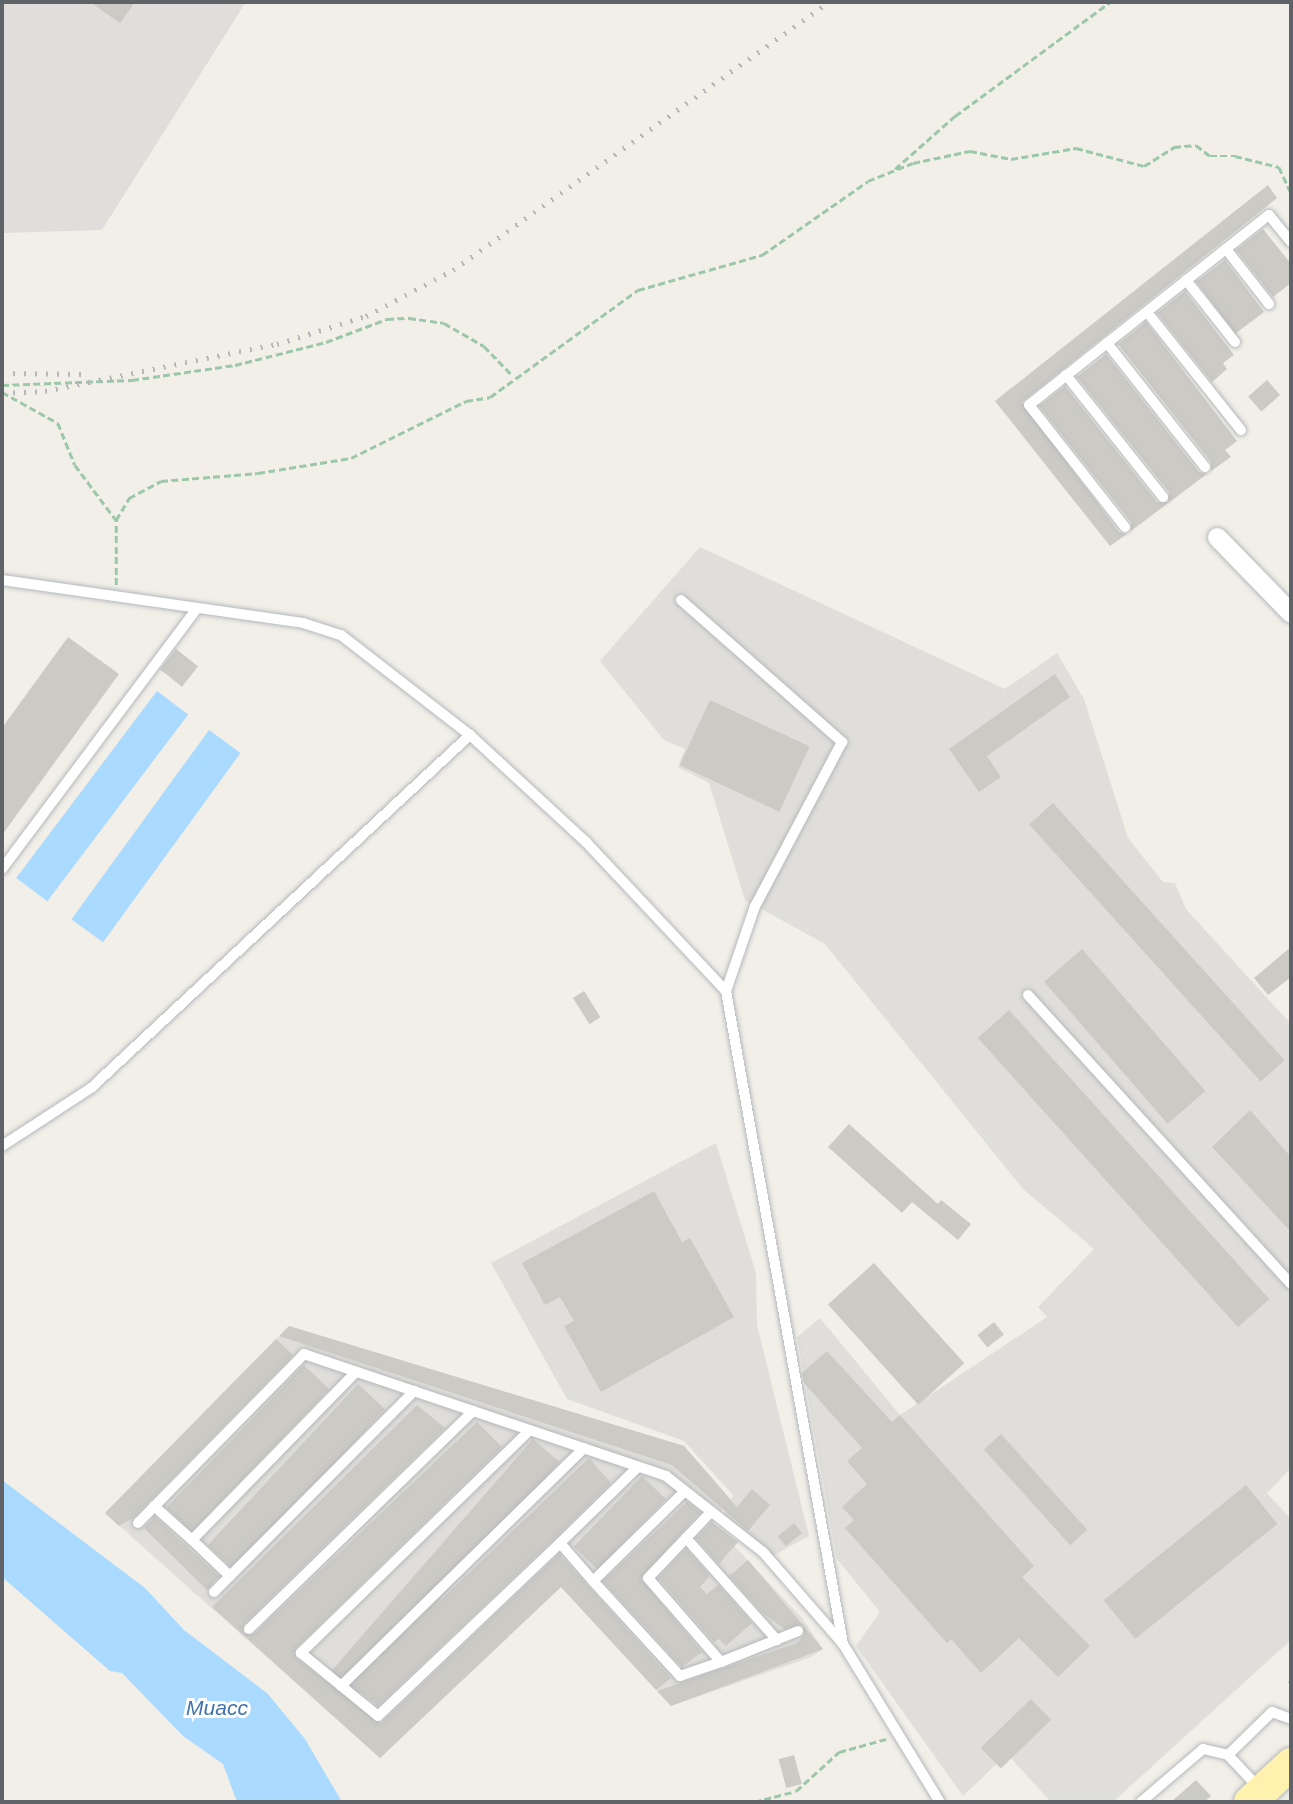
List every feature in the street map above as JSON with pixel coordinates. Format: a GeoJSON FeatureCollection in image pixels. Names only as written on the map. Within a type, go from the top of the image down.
{"type":"FeatureCollection","features":[{"type":"Feature","properties":{"kind":"main road"},"geometry":{"type":"LineString","coordinates":[[1256,1797],[1291,1765]]}},
{"type":"Feature","properties":{"kind":"street"},"geometry":{"type":"LineString","coordinates":[[1217,537],[1291,613]]}},
{"type":"Feature","properties":{"kind":"lane"},"geometry":{"type":"LineString","coordinates":[[1125,527],[1029,405],[1269,215],[1291,242]]}},
{"type":"Feature","properties":{"kind":"lane"},"geometry":{"type":"LineString","coordinates":[[1226,249],[1269,304]]}},
{"type":"Feature","properties":{"kind":"lane"},"geometry":{"type":"LineString","coordinates":[[1186,280],[1235,342]]}},
{"type":"Feature","properties":{"kind":"lane"},"geometry":{"type":"LineString","coordinates":[[1147,312],[1241,430]]}},
{"type":"Feature","properties":{"kind":"lane"},"geometry":{"type":"LineString","coordinates":[[1107,343],[1205,467]]}},
{"type":"Feature","properties":{"kind":"lane"},"geometry":{"type":"LineString","coordinates":[[1066,375],[1163,497]]}},
{"type":"Feature","properties":{"kind":"lane"},"geometry":{"type":"LineString","coordinates":[[2,580],[195,611],[303,624],[341,635],[470,735],[586,842],[726,991]]}},
{"type":"Feature","properties":{"kind":"lane"},"geometry":{"type":"LineString","coordinates":[[681,600],[842,742],[755,906],[726,991],[843,1644]]}},
{"type":"Feature","properties":{"kind":"lane"},"geometry":{"type":"LineString","coordinates":[[2,869],[195,611]]}},
{"type":"Feature","properties":{"kind":"lane"},"geometry":{"type":"LineString","coordinates":[[2,1146],[99,1081],[470,735]]}},
{"type":"Feature","properties":{"kind":"lane"},"geometry":{"type":"LineString","coordinates":[[1028,995],[1291,1284]]}},
{"type":"Feature","properties":{"kind":"lane"},"geometry":{"type":"LineString","coordinates":[[138,1523],[304,1354],[666,1476],[763,1552],[843,1644],[940,1802]]}},
{"type":"Feature","properties":{"kind":"lane"},"geometry":{"type":"LineString","coordinates":[[191,1540],[356,1372]]}},
{"type":"Feature","properties":{"kind":"lane"},"geometry":{"type":"LineString","coordinates":[[214,1592],[414,1391]]}},
{"type":"Feature","properties":{"kind":"lane"},"geometry":{"type":"LineString","coordinates":[[248,1629],[473,1412]]}},
{"type":"Feature","properties":{"kind":"lane"},"geometry":{"type":"LineString","coordinates":[[530,1430],[300,1653],[378,1716],[638,1467]]}},
{"type":"Feature","properties":{"kind":"lane"},"geometry":{"type":"LineString","coordinates":[[341,1686],[584,1448]]}},
{"type":"Feature","properties":{"kind":"lane"},"geometry":{"type":"LineString","coordinates":[[593,1581],[684,1492]]}},
{"type":"Feature","properties":{"kind":"lane"},"geometry":{"type":"LineString","coordinates":[[155,1506],[230,1576]]}},
{"type":"Feature","properties":{"kind":"lane"},"geometry":{"type":"LineString","coordinates":[[710,1513],[648,1578],[721,1662]]}},
{"type":"Feature","properties":{"kind":"lane"},"geometry":{"type":"LineString","coordinates":[[686,1538],[777,1640]]}},
{"type":"Feature","properties":{"kind":"lane"},"geometry":{"type":"LineString","coordinates":[[560,1544],[680,1676],[798,1631]]}},
{"type":"Feature","properties":{"kind":"lane"},"geometry":{"type":"LineString","coordinates":[[1228,1755],[1272,1712],[1291,1719]]}},
{"type":"Feature","properties":{"kind":"lane"},"geometry":{"type":"LineString","coordinates":[[1141,1802],[1203,1749],[1228,1755],[1256,1797]]}},
{"type":"Feature","properties":{"kind":"path"},"geometry":{"type":"LineString","coordinates":[[893,171],[955,116],[1110,2]]}},
{"type":"Feature","properties":{"kind":"path"},"geometry":{"type":"LineString","coordinates":[[117,597],[116,520],[129,498],[161,481],[258,473],[351,458],[466,401],[490,397],[512,375],[548,357],[638,290],[762,255],[867,181],[893,171],[970,151],[1011,159],[1076,148],[1144,166],[1174,147],[1196,145],[1210,156],[1235,156],[1279,167],[1291,193]]}},
{"type":"Feature","properties":{"kind":"path"},"geometry":{"type":"LineString","coordinates":[[2,385],[132,380],[235,365],[326,342],[365,325],[410,318],[444,323],[484,346],[512,375]]}},
{"type":"Feature","properties":{"kind":"path"},"geometry":{"type":"LineString","coordinates":[[2,392],[58,423],[75,465],[116,520]]}},
{"type":"Feature","properties":{"kind":"path"},"geometry":{"type":"LineString","coordinates":[[754,1802],[796,1791],[839,1752],[900,1735]]}},
{"type":"Feature","properties":{"kind":"shaded area"},"geometry":{"type":"Polygon","coordinates":[[[2,2],[246,2],[102,230],[2,233],[2,2]]]}},
{"type":"Feature","properties":{"kind":"shaded area"},"geometry":{"type":"Polygon","coordinates":[[[700,547],[1005,689],[1057,653],[1084,699],[1128,838],[1163,882],[1175,883],[1186,909],[1291,1024],[1291,1468],[1267,1493],[1291,1519],[1291,1640],[1113,1802],[1051,1802],[1007,1754],[963,1796],[856,1646],[880,1612],[837,1559],[797,1337],[820,1318],[900,1415],[1047,1317],[1038,1307],[1094,1249],[1023,1189],[825,944],[745,900],[709,783],[678,767],[685,749],[664,740],[600,661],[700,547]]]}},
{"type":"Feature","properties":{"kind":"shaded area"},"geometry":{"type":"Polygon","coordinates":[[[716,1143],[756,1273],[757,1325],[809,1536],[765,1560],[723,1515],[729,1503],[711,1521],[801,1617],[823,1649],[811,1657],[671,1706],[561,1587],[380,1758],[105,1513],[289,1326],[684,1446],[731,1500],[733,1495],[684,1441],[567,1399],[491,1263],[716,1143]]]}},
{"type":"Feature","properties":{"kind":"water"},"geometry":{"type":"Polygon","coordinates":[[[157,691],[188,714],[47,901],[16,878],[157,691]]]}},
{"type":"Feature","properties":{"kind":"water"},"geometry":{"type":"Polygon","coordinates":[[[209,730],[241,753],[103,942],[71,919],[209,730]]]}},
{"type":"Feature","properties":{"kind":"water","name":"Миасс"},"geometry":{"type":"Polygon","coordinates":[[[2,1480],[145,1588],[184,1630],[267,1693],[305,1739],[342,1802],[237,1802],[223,1764],[183,1736],[122,1673],[110,1671],[2,1577],[2,1480]]]}},
{"type":"Feature","properties":{"kind":"building"},"geometry":{"type":"Polygon","coordinates":[[[90,2],[135,2],[120,23],[90,2]]]}},
{"type":"Feature","properties":{"kind":"building"},"geometry":{"type":"Polygon","coordinates":[[[1268,185],[1277,198],[1022,402],[1119,532],[1127,534],[1110,546],[995,401],[1268,185]]]}},
{"type":"Feature","properties":{"kind":"building"},"geometry":{"type":"Polygon","coordinates":[[[1263,229],[1291,264],[1291,283],[1273,297],[1236,250],[1263,229]]]}},
{"type":"Feature","properties":{"kind":"building"},"geometry":{"type":"Polygon","coordinates":[[[1225,260],[1264,312],[1235,334],[1196,282],[1225,260]]]}},
{"type":"Feature","properties":{"kind":"building"},"geometry":{"type":"Polygon","coordinates":[[[1185,291],[1234,355],[1223,363],[1227,369],[1212,382],[1157,313],[1185,291]]]}},
{"type":"Feature","properties":{"kind":"building"},"geometry":{"type":"Polygon","coordinates":[[[1146,322],[1237,441],[1225,450],[1231,457],[1211,471],[1211,462],[1118,344],[1146,322]]]}},
{"type":"Feature","properties":{"kind":"building"},"geometry":{"type":"Polygon","coordinates":[[[1106,354],[1199,472],[1207,474],[1131,531],[1131,522],[1039,406],[1065,386],[1157,502],[1168,502],[1169,492],[1077,377],[1106,354]]]}},
{"type":"Feature","properties":{"kind":"building"},"geometry":{"type":"Polygon","coordinates":[[[1267,380],[1280,395],[1261,411],[1248,396],[1267,380]]]}},
{"type":"Feature","properties":{"kind":"building"},"geometry":{"type":"Polygon","coordinates":[[[68,637],[119,674],[2,835],[2,728],[68,637]]]}},
{"type":"Feature","properties":{"kind":"building"},"geometry":{"type":"Polygon","coordinates":[[[176,649],[198,666],[182,687],[160,669],[176,649]]]}},
{"type":"Feature","properties":{"kind":"building"},"geometry":{"type":"Polygon","coordinates":[[[1055,674],[1070,697],[987,756],[1001,777],[979,792],[949,749],[1055,674]]]}},
{"type":"Feature","properties":{"kind":"building"},"geometry":{"type":"Polygon","coordinates":[[[710,700],[810,746],[779,812],[680,765],[710,700]]]}},
{"type":"Feature","properties":{"kind":"building"},"geometry":{"type":"Polygon","coordinates":[[[1053,803],[1285,1060],[1261,1082],[1029,824],[1053,803]]]}},
{"type":"Feature","properties":{"kind":"building"},"geometry":{"type":"Polygon","coordinates":[[[1291,947],[1291,977],[1268,995],[1254,978],[1291,947]]]}},
{"type":"Feature","properties":{"kind":"building"},"geometry":{"type":"Polygon","coordinates":[[[1082,949],[1205,1091],[1168,1124],[1044,982],[1082,949]]]}},
{"type":"Feature","properties":{"kind":"building"},"geometry":{"type":"Polygon","coordinates":[[[584,991],[600,1017],[589,1024],[573,998],[584,991]]]}},
{"type":"Feature","properties":{"kind":"building"},"geometry":{"type":"Polygon","coordinates":[[[1009,1010],[1269,1299],[1238,1327],[978,1038],[1009,1010]]]}},
{"type":"Feature","properties":{"kind":"building"},"geometry":{"type":"Polygon","coordinates":[[[1250,1110],[1291,1157],[1291,1232],[1212,1147],[1250,1110]]]}},
{"type":"Feature","properties":{"kind":"building"},"geometry":{"type":"Polygon","coordinates":[[[849,1124],[938,1204],[941,1200],[971,1224],[958,1240],[912,1202],[902,1213],[828,1147],[849,1124]]]}},
{"type":"Feature","properties":{"kind":"building"},"geometry":{"type":"Polygon","coordinates":[[[654,1191],[682,1242],[690,1238],[734,1317],[601,1392],[564,1326],[574,1321],[560,1297],[545,1305],[522,1263],[654,1191]]]}},
{"type":"Feature","properties":{"kind":"building"},"geometry":{"type":"Polygon","coordinates":[[[874,1263],[964,1363],[918,1405],[828,1304],[874,1263]]]}},
{"type":"Feature","properties":{"kind":"building"},"geometry":{"type":"Polygon","coordinates":[[[994,1322],[1004,1335],[987,1348],[977,1335],[994,1322]]]}},
{"type":"Feature","properties":{"kind":"building"},"geometry":{"type":"Polygon","coordinates":[[[289,1326],[684,1446],[737,1507],[752,1489],[770,1505],[748,1531],[672,1465],[279,1336],[289,1326]]]}},
{"type":"Feature","properties":{"kind":"building"},"geometry":{"type":"Polygon","coordinates":[[[276,1339],[293,1355],[133,1518],[119,1526],[105,1513],[276,1339]]]}},
{"type":"Feature","properties":{"kind":"building"},"geometry":{"type":"Polygon","coordinates":[[[827,1351],[892,1422],[900,1415],[1034,1566],[1022,1577],[1090,1646],[1058,1677],[1019,1638],[981,1673],[951,1639],[947,1643],[845,1528],[854,1520],[842,1507],[867,1484],[847,1461],[862,1448],[804,1383],[802,1373],[827,1351]]]}},
{"type":"Feature","properties":{"kind":"building"},"geometry":{"type":"Polygon","coordinates":[[[304,1365],[329,1389],[192,1532],[166,1507],[304,1365]]]}},
{"type":"Feature","properties":{"kind":"building"},"geometry":{"type":"Polygon","coordinates":[[[358,1384],[385,1409],[235,1570],[208,1545],[358,1384]]]}},
{"type":"Feature","properties":{"kind":"building"},"geometry":{"type":"Polygon","coordinates":[[[417,1405],[445,1428],[244,1624],[243,1634],[254,1634],[477,1422],[502,1447],[296,1648],[296,1658],[381,1723],[559,1554],[671,1678],[656,1690],[561,1587],[380,1758],[212,1607],[417,1405]]]}},
{"type":"Feature","properties":{"kind":"building"},"geometry":{"type":"Polygon","coordinates":[[[1001,1434],[1087,1530],[1070,1545],[984,1449],[1001,1434]]]}},
{"type":"Feature","properties":{"kind":"building"},"geometry":{"type":"Polygon","coordinates":[[[533,1439],[559,1462],[357,1694],[331,1671],[533,1439]]]}},
{"type":"Feature","properties":{"kind":"building"},"geometry":{"type":"Polygon","coordinates":[[[589,1458],[611,1483],[555,1538],[378,1706],[352,1685],[589,1458]]]}},
{"type":"Feature","properties":{"kind":"building"},"geometry":{"type":"Polygon","coordinates":[[[642,1476],[666,1499],[598,1569],[574,1546],[642,1476]]]}},
{"type":"Feature","properties":{"kind":"building"},"geometry":{"type":"Polygon","coordinates":[[[1246,1485],[1277,1524],[1135,1639],[1104,1600],[1246,1485]]]}},
{"type":"Feature","properties":{"kind":"building"},"geometry":{"type":"Polygon","coordinates":[[[687,1502],[700,1512],[641,1579],[702,1652],[682,1667],[603,1581],[687,1502]]]}},
{"type":"Feature","properties":{"kind":"building"},"geometry":{"type":"Polygon","coordinates":[[[155,1517],[219,1576],[207,1590],[144,1528],[155,1517]]]}},
{"type":"Feature","properties":{"kind":"building"},"geometry":{"type":"Polygon","coordinates":[[[712,1522],[738,1542],[719,1564],[696,1538],[712,1522]]]}},
{"type":"Feature","properties":{"kind":"building"},"geometry":{"type":"Polygon","coordinates":[[[794,1523],[802,1533],[786,1546],[778,1536],[794,1523]]]}},
{"type":"Feature","properties":{"kind":"building"},"geometry":{"type":"Polygon","coordinates":[[[686,1549],[710,1576],[700,1587],[707,1594],[718,1585],[752,1623],[726,1646],[719,1639],[714,1642],[658,1578],[686,1549]]]}},
{"type":"Feature","properties":{"kind":"building"},"geometry":{"type":"Polygon","coordinates":[[[748,1560],[823,1649],[671,1706],[657,1691],[797,1643],[804,1635],[802,1625],[784,1629],[763,1613],[729,1576],[748,1560]]]}},
{"type":"Feature","properties":{"kind":"building"},"geometry":{"type":"Polygon","coordinates":[[[1031,1699],[1051,1720],[1001,1768],[981,1748],[1031,1699]]]}},
{"type":"Feature","properties":{"kind":"building"},"geometry":{"type":"Polygon","coordinates":[[[794,1755],[802,1784],[786,1788],[779,1759],[794,1755]]]}},
{"type":"Feature","properties":{"kind":"building"},"geometry":{"type":"Polygon","coordinates":[[[1196,1780],[1211,1796],[1204,1802],[1171,1802],[1196,1780]]]}},
{"type":"Feature","properties":{"kind":"railway"},"geometry":{"type":"LineString","coordinates":[[2,393],[45,391],[277,344],[366,316],[453,270],[829,2]]}},
{"type":"Feature","properties":{"kind":"railway"},"geometry":{"type":"LineString","coordinates":[[2,373],[87,374]]}}]}
